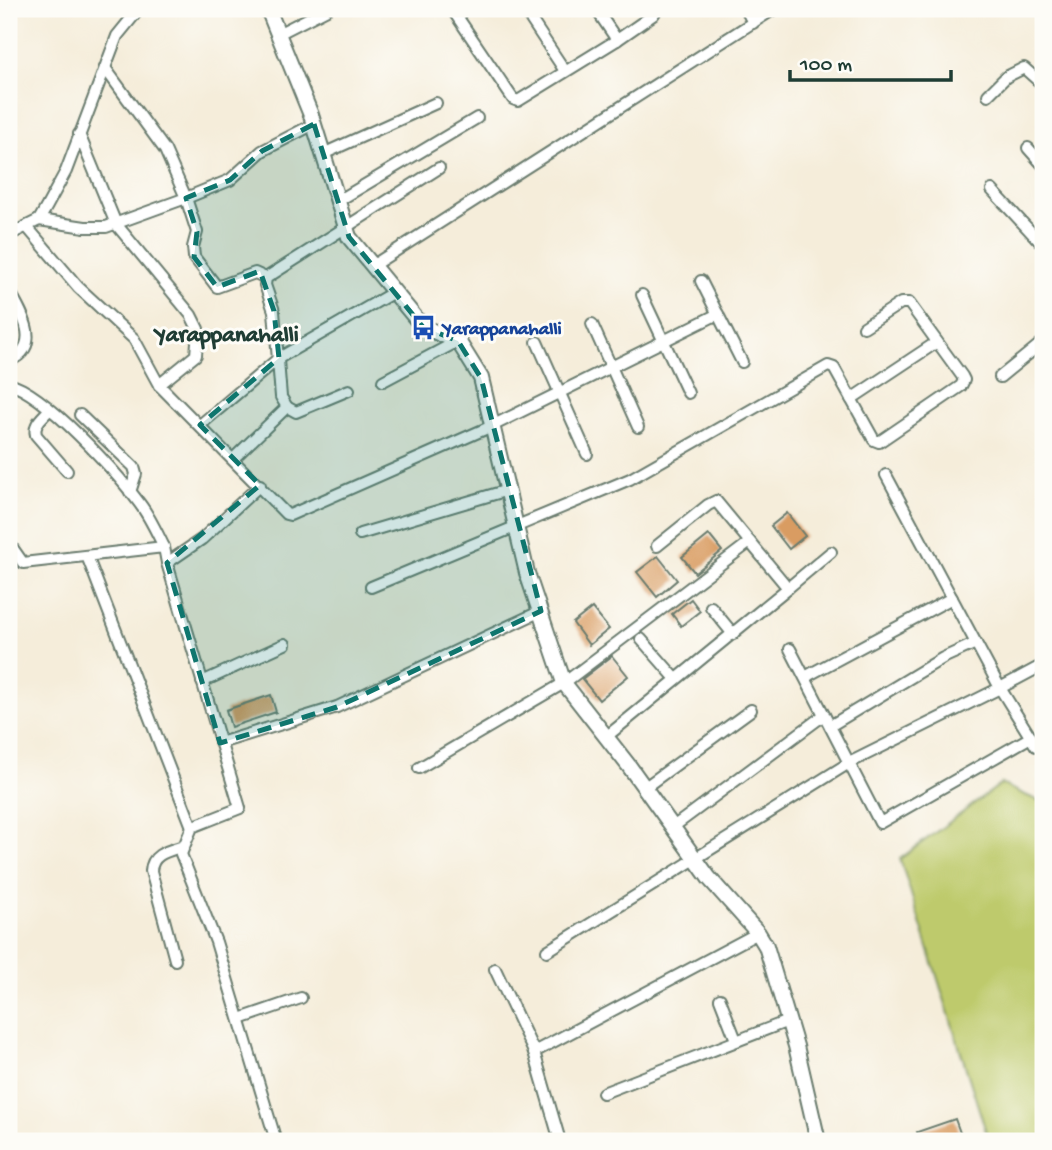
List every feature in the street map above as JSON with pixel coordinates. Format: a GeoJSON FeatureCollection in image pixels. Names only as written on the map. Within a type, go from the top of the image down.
{"type":"FeatureCollection","features":[{"type":"Feature","properties":{"kind":"street"},"geometry":{"type":"LineString","coordinates":[[9,235],[39,220],[66,171],[117,36],[139,9]]}},
{"type":"Feature","properties":{"kind":"street"},"geometry":{"type":"LineString","coordinates":[[268,9],[314,124],[349,237],[423,327],[458,341],[481,378],[527,573],[564,683],[645,788],[709,878],[758,933],[766,946],[818,1141]]}},
{"type":"Feature","properties":{"kind":"street"},"geometry":{"type":"LineString","coordinates":[[278,34],[327,9]]}},
{"type":"Feature","properties":{"kind":"street"},"geometry":{"type":"LineString","coordinates":[[452,9],[513,99],[523,99],[617,40],[653,15],[657,9]]}},
{"type":"Feature","properties":{"kind":"street"},"geometry":{"type":"LineString","coordinates":[[524,9],[565,71]]}},
{"type":"Feature","properties":{"kind":"street"},"geometry":{"type":"LineString","coordinates":[[596,9],[617,40]]}},
{"type":"Feature","properties":{"kind":"street"},"geometry":{"type":"LineString","coordinates":[[747,9],[753,23]]}},
{"type":"Feature","properties":{"kind":"street"},"geometry":{"type":"LineString","coordinates":[[372,266],[774,9]]}},
{"type":"Feature","properties":{"kind":"street"},"geometry":{"type":"LineString","coordinates":[[105,68],[165,150],[186,198],[197,232],[193,247],[194,257],[217,287],[255,273],[266,278]]}},
{"type":"Feature","properties":{"kind":"street"},"geometry":{"type":"LineString","coordinates":[[988,95],[1006,77],[1024,68],[1043,85]]}},
{"type":"Feature","properties":{"kind":"street"},"geometry":{"type":"LineString","coordinates":[[323,154],[436,103]]}},
{"type":"Feature","properties":{"kind":"street"},"geometry":{"type":"LineString","coordinates":[[338,201],[477,118]]}},
{"type":"Feature","properties":{"kind":"street"},"geometry":{"type":"LineString","coordinates":[[39,220],[85,227],[116,224],[230,180],[262,151],[314,124]]}},
{"type":"Feature","properties":{"kind":"street"},"geometry":{"type":"LineString","coordinates":[[79,134],[116,224],[191,315],[198,329],[196,355],[159,385]]}},
{"type":"Feature","properties":{"kind":"street"},"geometry":{"type":"LineString","coordinates":[[1028,148],[1043,165]]}},
{"type":"Feature","properties":{"kind":"street"},"geometry":{"type":"LineString","coordinates":[[349,390],[296,412],[287,407],[281,397],[274,312],[265,285],[266,278],[439,168]]}},
{"type":"Feature","properties":{"kind":"street"},"geometry":{"type":"LineString","coordinates":[[992,190],[1043,245]]}},
{"type":"Feature","properties":{"kind":"street"},"geometry":{"type":"LineString","coordinates":[[27,227],[78,287],[134,339],[159,385],[286,514],[296,513],[492,426],[718,314]]}},
{"type":"Feature","properties":{"kind":"street"},"geometry":{"type":"LineString","coordinates":[[701,281],[742,362]]}},
{"type":"Feature","properties":{"kind":"street"},"geometry":{"type":"LineString","coordinates":[[9,290],[26,321],[29,334],[23,350],[9,361]]}},
{"type":"Feature","properties":{"kind":"street"},"geometry":{"type":"LineString","coordinates":[[200,425],[279,358],[394,292]]}},
{"type":"Feature","properties":{"kind":"street"},"geometry":{"type":"LineString","coordinates":[[642,295],[688,393]]}},
{"type":"Feature","properties":{"kind":"street"},"geometry":{"type":"LineString","coordinates":[[370,587],[630,480],[828,366],[834,368],[874,439],[882,441],[961,386],[964,380],[962,376],[909,303],[905,302],[864,327]]}},
{"type":"Feature","properties":{"kind":"street"},"geometry":{"type":"LineString","coordinates":[[592,324],[638,427]]}},
{"type":"Feature","properties":{"kind":"street"},"geometry":{"type":"LineString","coordinates":[[383,381],[458,341]]}},
{"type":"Feature","properties":{"kind":"street"},"geometry":{"type":"LineString","coordinates":[[537,342],[587,454]]}},
{"type":"Feature","properties":{"kind":"street"},"geometry":{"type":"LineString","coordinates":[[851,400],[937,342]]}},
{"type":"Feature","properties":{"kind":"street"},"geometry":{"type":"LineString","coordinates":[[1000,377],[1043,342]]}},
{"type":"Feature","properties":{"kind":"street"},"geometry":{"type":"LineString","coordinates":[[9,384],[35,397],[83,440],[142,506],[164,547],[240,808],[192,827]]}},
{"type":"Feature","properties":{"kind":"street"},"geometry":{"type":"LineString","coordinates":[[233,459],[287,407]]}},
{"type":"Feature","properties":{"kind":"street"},"geometry":{"type":"LineString","coordinates":[[49,410],[34,429],[36,435],[67,471]]}},
{"type":"Feature","properties":{"kind":"street"},"geometry":{"type":"LineString","coordinates":[[80,415],[135,467],[136,474],[130,492]]}},
{"type":"Feature","properties":{"kind":"street"},"geometry":{"type":"LineString","coordinates":[[790,649],[880,823],[1033,742],[1000,688],[886,475]]}},
{"type":"Feature","properties":{"kind":"street"},"geometry":{"type":"LineString","coordinates":[[167,563],[202,538],[260,485]]}},
{"type":"Feature","properties":{"kind":"street"},"geometry":{"type":"LineString","coordinates":[[360,534],[508,490]]}},
{"type":"Feature","properties":{"kind":"street"},"geometry":{"type":"LineString","coordinates":[[657,546],[716,501],[788,588]]}},
{"type":"Feature","properties":{"kind":"street"},"geometry":{"type":"LineString","coordinates":[[419,768],[564,683],[750,542]]}},
{"type":"Feature","properties":{"kind":"street"},"geometry":{"type":"LineString","coordinates":[[9,543],[23,563],[164,547]]}},
{"type":"Feature","properties":{"kind":"street"},"geometry":{"type":"LineString","coordinates":[[606,737],[831,552]]}},
{"type":"Feature","properties":{"kind":"street"},"geometry":{"type":"LineString","coordinates":[[86,556],[192,827],[181,854],[216,942],[276,1141]]}},
{"type":"Feature","properties":{"kind":"street"},"geometry":{"type":"LineString","coordinates":[[805,677],[952,598]]}},
{"type":"Feature","properties":{"kind":"street"},"geometry":{"type":"LineString","coordinates":[[711,607],[733,634]]}},
{"type":"Feature","properties":{"kind":"street"},"geometry":{"type":"LineString","coordinates":[[220,743],[337,707],[541,611]]}},
{"type":"Feature","properties":{"kind":"street"},"geometry":{"type":"LineString","coordinates":[[641,639],[676,679]]}},
{"type":"Feature","properties":{"kind":"street"},"geometry":{"type":"LineString","coordinates":[[673,827],[827,720],[976,643]]}},
{"type":"Feature","properties":{"kind":"street"},"geometry":{"type":"LineString","coordinates":[[202,681],[285,644]]}},
{"type":"Feature","properties":{"kind":"street"},"geometry":{"type":"LineString","coordinates":[[547,951],[849,763],[1043,665]]}},
{"type":"Feature","properties":{"kind":"street"},"geometry":{"type":"LineString","coordinates":[[645,788],[751,710]]}},
{"type":"Feature","properties":{"kind":"street"},"geometry":{"type":"LineString","coordinates":[[176,960],[151,872],[156,856],[184,846]]}},
{"type":"Feature","properties":{"kind":"street"},"geometry":{"type":"LineString","coordinates":[[534,1052],[758,933]]}},
{"type":"Feature","properties":{"kind":"street"},"geometry":{"type":"LineString","coordinates":[[495,969],[534,1052],[559,1141]]}},
{"type":"Feature","properties":{"kind":"street"},"geometry":{"type":"LineString","coordinates":[[240,1019],[301,998]]}},
{"type":"Feature","properties":{"kind":"street"},"geometry":{"type":"LineString","coordinates":[[720,999],[736,1040]]}},
{"type":"Feature","properties":{"kind":"street"},"geometry":{"type":"LineString","coordinates":[[603,1093],[788,1021]]}},
{"type":"Feature","properties":{"kind":"highlighted area"},"geometry":{"type":"Polygon","coordinates":[[[314,124],[349,237],[423,327],[458,341],[481,378],[541,611],[337,707],[220,743],[167,563],[260,485],[200,425],[279,358],[274,311],[260,271],[217,287],[194,257],[197,232],[186,198],[230,180],[262,151],[314,124]]]}},
{"type":"Feature","properties":{"kind":"green space"},"geometry":{"type":"Polygon","coordinates":[[[1001,784],[1043,803],[1043,1141],[989,1141],[900,859],[1001,784]]]}},
{"type":"Feature","properties":{"kind":"building"},"geometry":{"type":"Polygon","coordinates":[[[787,513],[805,536],[789,549],[771,526],[787,513]]]}},
{"type":"Feature","properties":{"kind":"building"},"geometry":{"type":"Polygon","coordinates":[[[709,535],[722,551],[695,573],[682,557],[709,535]]]}},
{"type":"Feature","properties":{"kind":"building"},"geometry":{"type":"Polygon","coordinates":[[[658,556],[677,580],[657,597],[637,572],[658,556]]]}},
{"type":"Feature","properties":{"kind":"building"},"geometry":{"type":"Polygon","coordinates":[[[691,599],[700,611],[681,626],[672,614],[691,599]]]}},
{"type":"Feature","properties":{"kind":"building"},"geometry":{"type":"Polygon","coordinates":[[[592,608],[609,629],[589,645],[573,623],[592,608]]]}},
{"type":"Feature","properties":{"kind":"building"},"geometry":{"type":"Polygon","coordinates":[[[612,656],[628,676],[599,700],[582,679],[612,656]]]}},
{"type":"Feature","properties":{"kind":"building"},"geometry":{"type":"Polygon","coordinates":[[[271,695],[276,712],[231,727],[226,710],[271,695]]]}},
{"type":"Feature","properties":{"kind":"building"},"geometry":{"type":"Polygon","coordinates":[[[955,1119],[963,1141],[920,1141],[917,1132],[955,1119]]]}},
{"type":"Feature","properties":{"kind":"place","name":"Yarappanahalli"},"geometry":{"type":"Point","coordinates":[423,327]}},
{"type":"Feature","properties":{"kind":"district","name":"Yarappanahalli"},"geometry":{"type":"Point","coordinates":[227,333]}}]}
